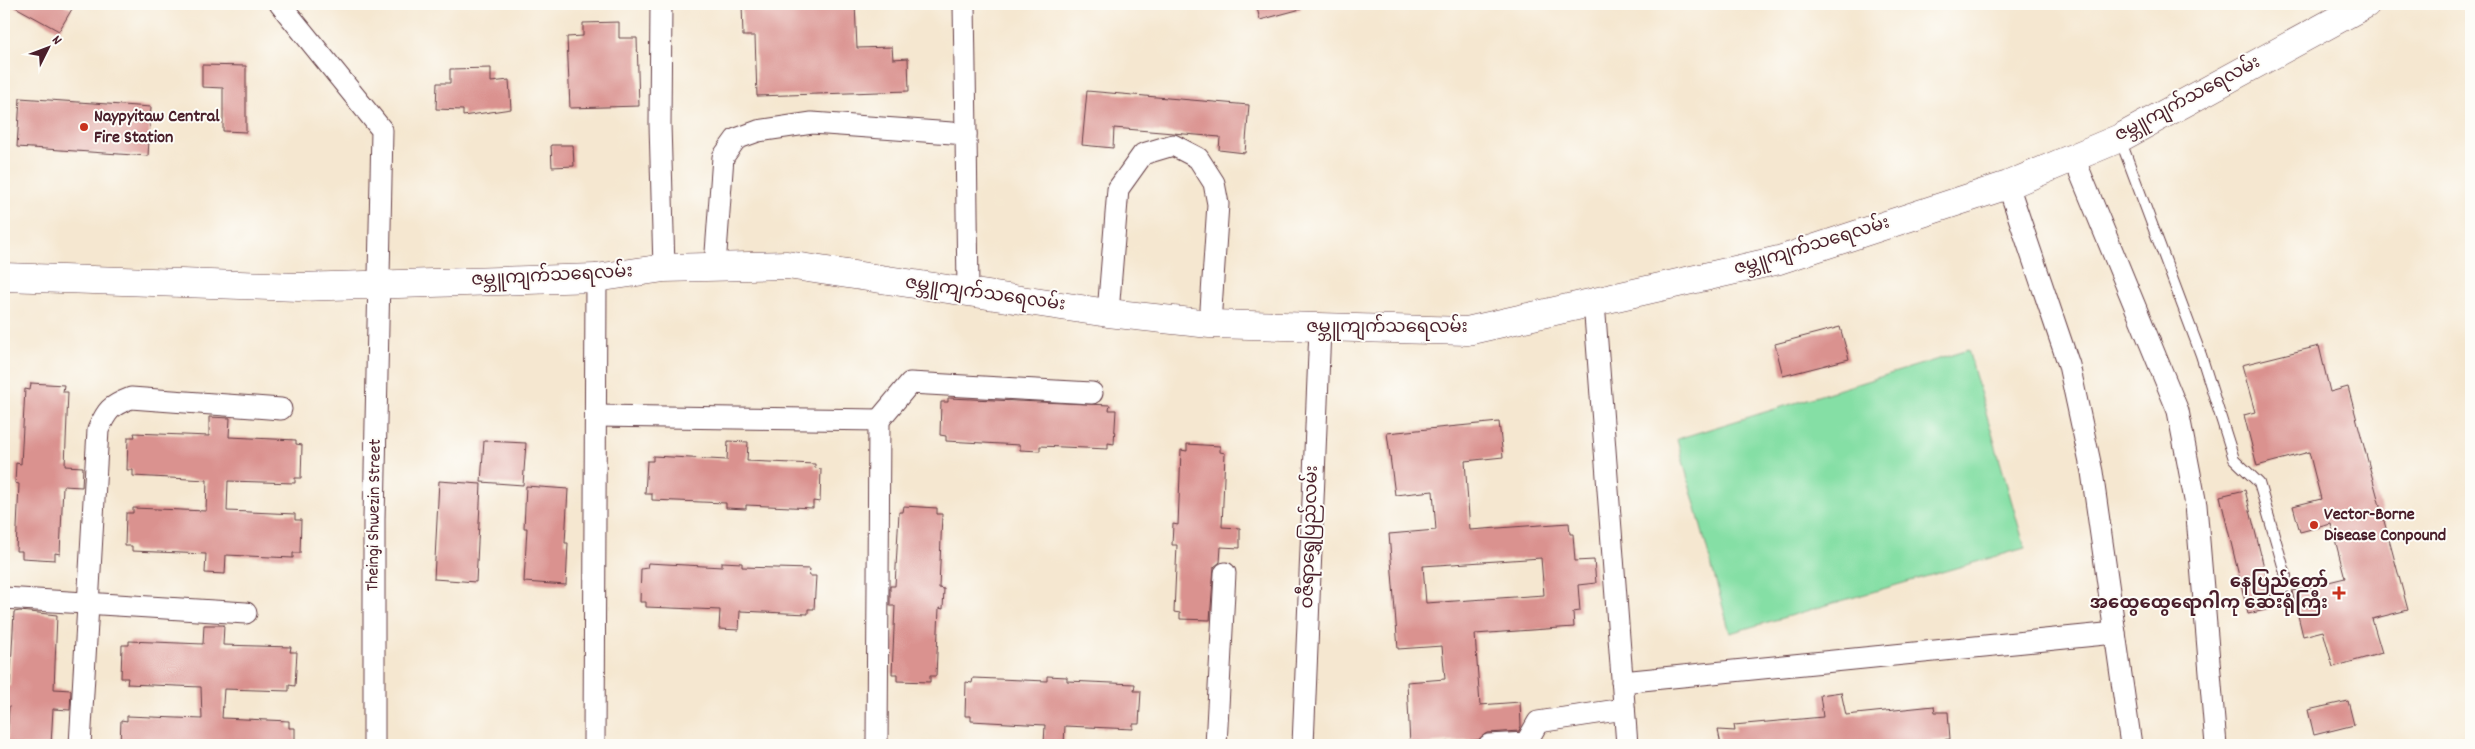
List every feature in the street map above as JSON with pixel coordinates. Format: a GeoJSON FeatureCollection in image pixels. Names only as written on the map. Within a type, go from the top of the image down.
{"type":"FeatureCollection","features":[{"type":"Feature","properties":{"kind":"main road","name":"ဇမ္ဘူကျက်သရေလမ်း"},"geometry":{"type":"LineString","coordinates":[[4,277],[298,287],[596,278],[664,268],[787,265],[1108,313],[1210,324],[1467,331],[1779,260],[2008,185],[2120,138],[2366,4]]}},
{"type":"Feature","properties":{"kind":"street","name":"Theingi Shwezin Street"},"geometry":{"type":"LineString","coordinates":[[280,4],[382,130],[374,520],[374,745]]}},
{"type":"Feature","properties":{"kind":"street"},"geometry":{"type":"LineString","coordinates":[[660,4],[660,124],[664,268]]}},
{"type":"Feature","properties":{"kind":"street"},"geometry":{"type":"LineString","coordinates":[[964,4],[968,291]]}},
{"type":"Feature","properties":{"kind":"street"},"geometry":{"type":"LineString","coordinates":[[715,266],[723,157],[736,139],[758,131],[812,123],[966,134]]}},
{"type":"Feature","properties":{"kind":"street"},"geometry":{"type":"LineString","coordinates":[[1108,313],[1118,189],[1143,154],[1173,145],[1198,158],[1214,183],[1218,204],[1210,324]]}},
{"type":"Feature","properties":{"kind":"street"},"geometry":{"type":"LineString","coordinates":[[2074,158],[2178,411],[2196,505],[2216,745]]}},
{"type":"Feature","properties":{"kind":"street"},"geometry":{"type":"LineString","coordinates":[[2008,185],[2069,365],[2092,472],[2131,745]]}},
{"type":"Feature","properties":{"kind":"street"},"geometry":{"type":"LineString","coordinates":[[594,745],[596,278]]}},
{"type":"Feature","properties":{"kind":"street"},"geometry":{"type":"LineString","coordinates":[[1594,302],[1626,745]]}},
{"type":"Feature","properties":{"kind":"street","name":"ဝဇီရာရွှေပြည်လမ်း"},"geometry":{"type":"LineString","coordinates":[[1303,745],[1320,328]]}},
{"type":"Feature","properties":{"kind":"street"},"geometry":{"type":"LineString","coordinates":[[877,745],[879,420],[910,383],[1092,393]]}},
{"type":"Feature","properties":{"kind":"street"},"geometry":{"type":"LineString","coordinates":[[80,745],[98,430],[106,411],[115,404],[131,398],[281,408]]}},
{"type":"Feature","properties":{"kind":"street"},"geometry":{"type":"LineString","coordinates":[[596,416],[879,420]]}},
{"type":"Feature","properties":{"kind":"street"},"geometry":{"type":"LineString","coordinates":[[1216,745],[1225,573]]}},
{"type":"Feature","properties":{"kind":"street"},"geometry":{"type":"LineString","coordinates":[[4,598],[246,613]]}},
{"type":"Feature","properties":{"kind":"street"},"geometry":{"type":"LineString","coordinates":[[1622,682],[2115,633]]}},
{"type":"Feature","properties":{"kind":"street"},"geometry":{"type":"LineString","coordinates":[[1489,745],[1526,743],[1538,722],[1624,709]]}},
{"type":"Feature","properties":{"kind":"lane"},"geometry":{"type":"LineString","coordinates":[[2120,138],[2201,354],[2234,459],[2259,482],[2286,576]]}},
{"type":"Feature","properties":{"kind":"green space"},"geometry":{"type":"Polygon","coordinates":[[[1968,350],[2025,548],[1730,633],[1677,439],[1968,350]]]}},
{"type":"Feature","properties":{"kind":"building"},"geometry":{"type":"Polygon","coordinates":[[[10,4],[62,4],[72,9],[59,31],[10,4]]]}},
{"type":"Feature","properties":{"kind":"building"},"geometry":{"type":"Polygon","coordinates":[[[742,4],[855,4],[857,48],[892,47],[893,59],[908,58],[909,91],[757,96],[755,36],[743,36],[742,4]]]}},
{"type":"Feature","properties":{"kind":"building"},"geometry":{"type":"Polygon","coordinates":[[[1256,4],[1300,4],[1301,9],[1260,20],[1256,4]]]}},
{"type":"Feature","properties":{"kind":"building"},"geometry":{"type":"Polygon","coordinates":[[[619,22],[619,38],[637,38],[639,106],[570,108],[567,37],[583,36],[583,23],[619,22]]]}},
{"type":"Feature","properties":{"kind":"building"},"geometry":{"type":"Polygon","coordinates":[[[202,65],[246,66],[246,132],[223,131],[223,88],[202,87],[202,65]]]}},
{"type":"Feature","properties":{"kind":"building"},"geometry":{"type":"Polygon","coordinates":[[[491,68],[491,82],[509,80],[511,109],[463,116],[463,110],[436,109],[437,83],[450,83],[450,69],[491,68]]]}},
{"type":"Feature","properties":{"kind":"building"},"geometry":{"type":"Polygon","coordinates":[[[1087,91],[1249,105],[1245,153],[1219,150],[1220,137],[1114,128],[1113,148],[1082,145],[1087,91]]]}},
{"type":"Feature","properties":{"kind":"building","name":"Naypyitaw Central Fire Station"},"geometry":{"type":"Polygon","coordinates":[[[20,98],[151,107],[148,156],[17,147],[20,98]]]}},
{"type":"Feature","properties":{"kind":"building"},"geometry":{"type":"Polygon","coordinates":[[[551,145],[573,145],[574,166],[552,167],[551,145]]]}},
{"type":"Feature","properties":{"kind":"building"},"geometry":{"type":"Polygon","coordinates":[[[1840,327],[1849,359],[1783,376],[1775,344],[1840,327]]]}},
{"type":"Feature","properties":{"kind":"building"},"geometry":{"type":"Polygon","coordinates":[[[2319,346],[2330,392],[2348,387],[2408,610],[2372,619],[2382,653],[2333,667],[2323,631],[2303,636],[2292,591],[2345,578],[2331,524],[2300,532],[2293,506],[2321,499],[2309,452],[2257,466],[2244,415],[2255,412],[2242,365],[2319,346]]]}},
{"type":"Feature","properties":{"kind":"building"},"geometry":{"type":"Polygon","coordinates":[[[31,383],[64,385],[63,392],[68,392],[65,466],[83,467],[82,487],[63,486],[60,554],[55,553],[55,560],[22,558],[22,551],[16,551],[19,484],[15,483],[16,463],[21,464],[25,389],[30,390],[31,383]]]}},
{"type":"Feature","properties":{"kind":"building"},"geometry":{"type":"Polygon","coordinates":[[[948,398],[1110,405],[1109,410],[1116,410],[1114,444],[1108,443],[1108,449],[1040,446],[1040,451],[1020,450],[1020,445],[946,441],[946,436],[940,435],[941,402],[948,402],[948,398]]]}},
{"type":"Feature","properties":{"kind":"building"},"geometry":{"type":"Polygon","coordinates":[[[209,417],[230,418],[229,437],[296,440],[296,444],[302,445],[301,478],[295,478],[295,483],[228,481],[227,511],[295,514],[295,520],[301,520],[300,553],[293,553],[293,558],[226,555],[225,574],[205,573],[206,554],[132,551],[132,546],[125,546],[126,513],[133,513],[133,508],[206,511],[207,480],[133,476],[133,470],[127,470],[128,437],[135,437],[134,433],[209,436],[209,417]]]}},
{"type":"Feature","properties":{"kind":"building"},"geometry":{"type":"Polygon","coordinates":[[[1499,422],[1503,457],[1465,461],[1470,530],[1569,523],[1570,534],[1573,534],[1575,561],[1594,560],[1596,583],[1578,585],[1580,611],[1573,612],[1574,627],[1475,634],[1480,705],[1520,702],[1521,726],[1519,731],[1488,733],[1478,740],[1410,745],[1407,682],[1445,679],[1442,646],[1398,649],[1389,534],[1436,530],[1433,491],[1395,495],[1387,433],[1499,422]],[[1541,558],[1423,566],[1426,603],[1544,595],[1541,558]]]}},
{"type":"Feature","properties":{"kind":"building"},"geometry":{"type":"Polygon","coordinates":[[[484,441],[526,443],[523,485],[481,482],[484,441]]]}},
{"type":"Feature","properties":{"kind":"building"},"geometry":{"type":"Polygon","coordinates":[[[728,441],[748,442],[747,461],[815,464],[815,468],[821,469],[820,502],[813,501],[813,508],[746,505],[746,509],[726,508],[726,503],[652,500],[652,494],[645,494],[647,461],[653,461],[653,456],[727,460],[728,441]]]}},
{"type":"Feature","properties":{"kind":"building"},"geometry":{"type":"Polygon","coordinates":[[[1187,444],[1220,446],[1220,452],[1225,453],[1222,527],[1240,528],[1240,548],[1221,547],[1220,562],[1214,567],[1210,620],[1180,619],[1180,613],[1174,612],[1177,545],[1172,545],[1173,524],[1178,525],[1181,450],[1187,451],[1187,444]]]}},
{"type":"Feature","properties":{"kind":"building"},"geometry":{"type":"Polygon","coordinates":[[[439,481],[481,484],[476,582],[434,579],[439,481]]]}},
{"type":"Feature","properties":{"kind":"building"},"geometry":{"type":"Polygon","coordinates":[[[526,486],[568,489],[565,543],[568,543],[566,585],[524,582],[527,528],[524,528],[526,486]]]}},
{"type":"Feature","properties":{"kind":"building"},"geometry":{"type":"Polygon","coordinates":[[[2245,490],[2274,608],[2248,614],[2220,496],[2245,490]]]}},
{"type":"Feature","properties":{"kind":"building"},"geometry":{"type":"Polygon","coordinates":[[[904,506],[937,508],[937,514],[942,514],[939,588],[944,589],[943,609],[939,608],[936,676],[930,676],[930,682],[897,681],[897,674],[892,674],[895,606],[890,606],[890,586],[895,586],[899,512],[903,512],[904,506]]]}},
{"type":"Feature","properties":{"kind":"building"},"geometry":{"type":"Polygon","coordinates":[[[722,562],[742,563],[742,567],[810,569],[809,576],[816,576],[814,609],[808,609],[808,614],[740,611],[739,630],[719,629],[720,610],[646,607],[646,602],[640,602],[641,569],[647,568],[648,563],[722,567],[722,562]]]}},
{"type":"Feature","properties":{"kind":"building"},"geometry":{"type":"Polygon","coordinates":[[[14,612],[57,615],[54,689],[71,690],[70,710],[53,709],[51,745],[7,745],[9,706],[4,706],[5,686],[10,686],[14,612]]]}},
{"type":"Feature","properties":{"kind":"building"},"geometry":{"type":"Polygon","coordinates":[[[204,625],[224,625],[223,645],[291,647],[290,652],[297,652],[295,686],[289,685],[289,691],[224,689],[222,718],[289,721],[289,728],[295,728],[295,745],[120,745],[121,720],[127,721],[127,716],[202,719],[201,687],[127,684],[128,678],[121,678],[122,645],[129,645],[129,641],[203,644],[204,625]]]}},
{"type":"Feature","properties":{"kind":"building"},"geometry":{"type":"Polygon","coordinates":[[[1047,676],[1067,677],[1067,681],[1135,684],[1134,691],[1141,691],[1139,724],[1133,724],[1133,729],[1065,726],[1064,744],[1044,744],[1045,725],[971,721],[971,716],[965,716],[966,682],[972,683],[973,678],[1047,681],[1047,676]]]}},
{"type":"Feature","properties":{"kind":"building"},"geometry":{"type":"Polygon","coordinates":[[[1841,692],[1846,715],[1934,706],[1935,712],[1948,712],[1950,739],[1902,745],[1721,745],[1718,730],[1735,731],[1734,725],[1823,717],[1820,695],[1841,692]]]}},
{"type":"Feature","properties":{"kind":"building"},"geometry":{"type":"Polygon","coordinates":[[[2348,701],[2354,725],[2314,735],[2308,710],[2348,701]]]}},
{"type":"Feature","properties":{"kind":"place","name":"Naypyitaw Central Fire Station"},"geometry":{"type":"Point","coordinates":[84,127]}},
{"type":"Feature","properties":{"kind":"place","name":"Vector-Borne Disease Conpound"},"geometry":{"type":"Point","coordinates":[2314,525]}},
{"type":"Feature","properties":{"kind":"place","name":"နေပြည်တော် အထွေထွေရောဂါကု ဆေးရုံကြီး"},"geometry":{"type":"Point","coordinates":[2339,593]}}]}
